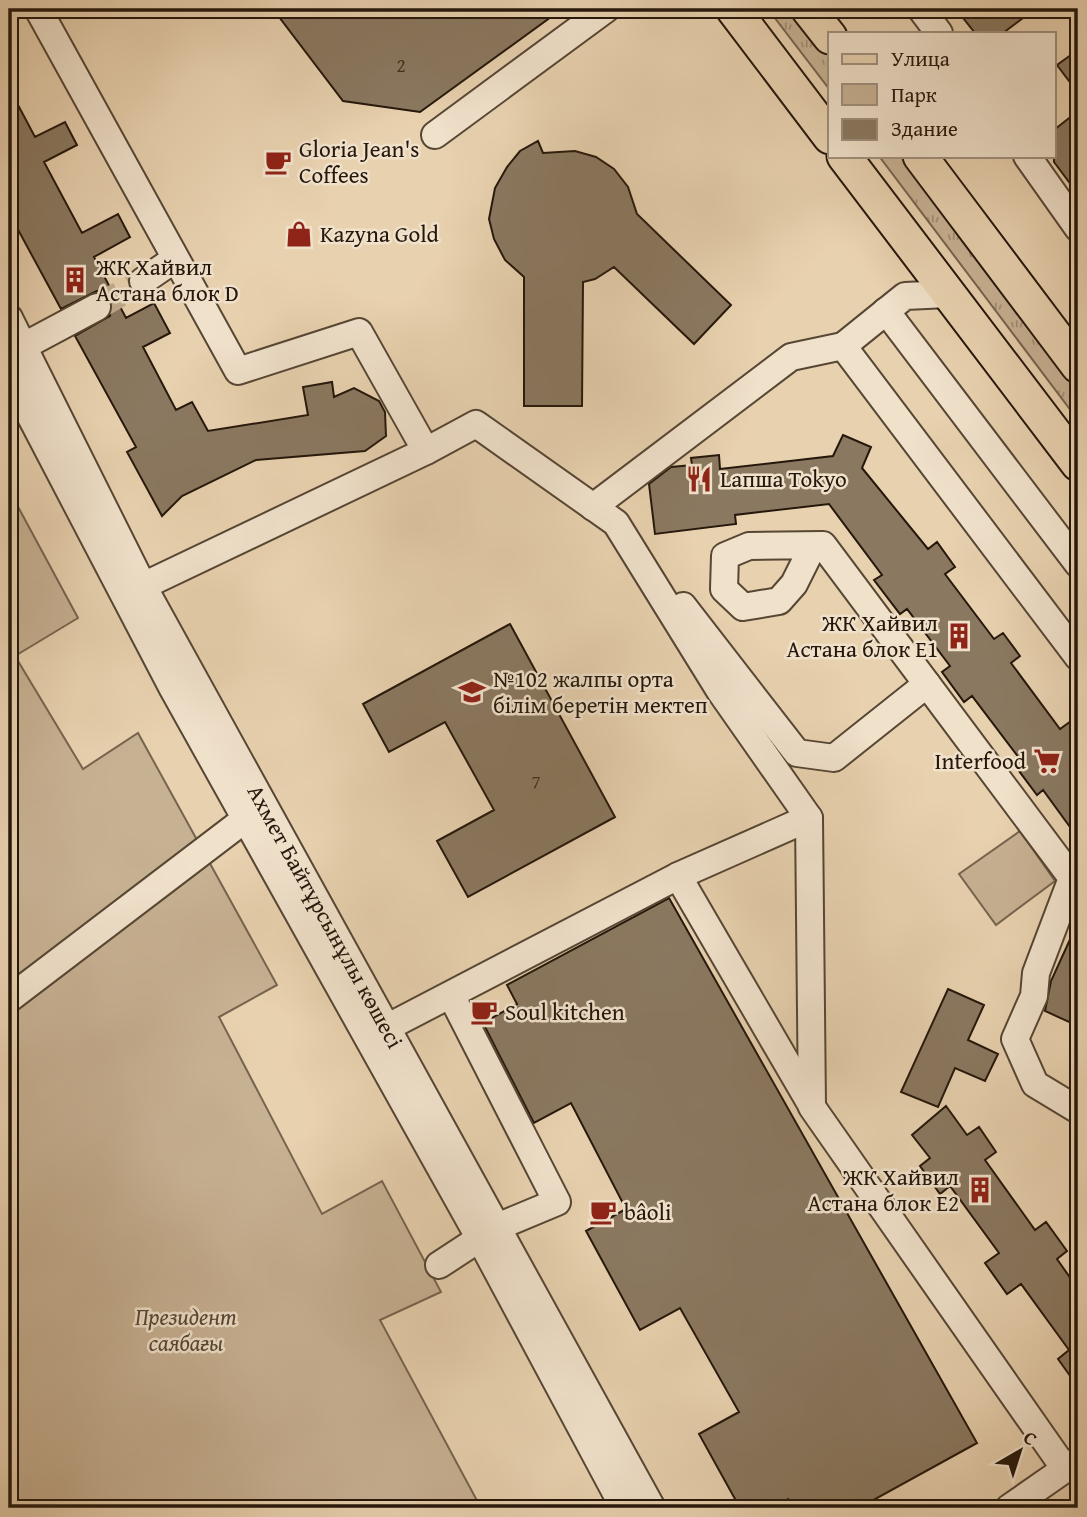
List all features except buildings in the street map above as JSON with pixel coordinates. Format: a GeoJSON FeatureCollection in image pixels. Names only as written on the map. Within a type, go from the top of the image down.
{"type":"FeatureCollection","features":[{"type":"Feature","properties":{"kind":"main road"},"geometry":{"type":"LineString","coordinates":[[733,9],[828,134]]}},
{"type":"Feature","properties":{"kind":"main road"},"geometry":{"type":"LineString","coordinates":[[808,9],[828,34]]}},
{"type":"Feature","properties":{"kind":"main road"},"geometry":{"type":"LineString","coordinates":[[846,158],[1078,464]]}},
{"type":"Feature","properties":{"kind":"main road"},"geometry":{"type":"LineString","coordinates":[[921,158],[1078,366]]}},
{"type":"Feature","properties":{"kind":"street"},"geometry":{"type":"LineString","coordinates":[[38,9],[238,371],[359,332],[426,451]]}},
{"type":"Feature","properties":{"kind":"street"},"geometry":{"type":"LineString","coordinates":[[435,135],[606,9]]}},
{"type":"Feature","properties":{"kind":"street"},"geometry":{"type":"LineString","coordinates":[[921,9],[938,32]]}},
{"type":"Feature","properties":{"kind":"street"},"geometry":{"type":"LineString","coordinates":[[1028,158],[1078,228]]}},
{"type":"Feature","properties":{"kind":"street"},"geometry":{"type":"LineString","coordinates":[[142,281],[175,259]]}},
{"type":"Feature","properties":{"kind":"street"},"geometry":{"type":"LineString","coordinates":[[593,507],[791,356],[843,346],[905,296],[948,294]]}},
{"type":"Feature","properties":{"kind":"street"},"geometry":{"type":"LineString","coordinates":[[24,346],[97,307]]}},
{"type":"Feature","properties":{"kind":"street"},"geometry":{"type":"LineString","coordinates":[[886,311],[1078,564]]}},
{"type":"Feature","properties":{"kind":"street","name":"Ахмет Байтұрсынұлы көшесі"},"geometry":{"type":"LineString","coordinates":[[9,318],[143,586],[388,1027],[624,1508]]}},
{"type":"Feature","properties":{"kind":"street"},"geometry":{"type":"LineString","coordinates":[[843,346],[1078,657]]}},
{"type":"Feature","properties":{"kind":"street","name":"Ахмет Байтұрсынұлы көшесі"},"geometry":{"type":"LineString","coordinates":[[9,375],[244,820],[652,1508]]}},
{"type":"Feature","properties":{"kind":"street"},"geometry":{"type":"LineString","coordinates":[[143,586],[426,451],[476,424],[616,523],[719,649],[797,753],[835,758],[927,684]]}},
{"type":"Feature","properties":{"kind":"street"},"geometry":{"type":"LineString","coordinates":[[616,523],[720,691],[808,818],[812,1107]]}},
{"type":"Feature","properties":{"kind":"street"},"geometry":{"type":"LineString","coordinates":[[813,545],[823,545],[1072,878],[1036,973],[1034,996],[1015,1039],[1035,1084],[1078,1110]]}},
{"type":"Feature","properties":{"kind":"street"},"geometry":{"type":"LineString","coordinates":[[388,1027],[678,876],[808,818]]}},
{"type":"Feature","properties":{"kind":"street"},"geometry":{"type":"LineString","coordinates":[[9,999],[244,820]]}},
{"type":"Feature","properties":{"kind":"street"},"geometry":{"type":"LineString","coordinates":[[678,876],[812,1107],[1072,1465],[1009,1508]]}},
{"type":"Feature","properties":{"kind":"street"},"geometry":{"type":"LineString","coordinates":[[439,1265],[488,1233],[557,1202],[451,995]]}},
{"type":"Feature","properties":{"kind":"green space"},"geometry":{"type":"Polygon","coordinates":[[[768,9],[793,9],[828,55],[828,87],[768,9]]]}},
{"type":"Feature","properties":{"kind":"green space"},"geometry":{"type":"Polygon","coordinates":[[[881,158],[906,158],[1078,387],[1078,420],[881,158]]]}},
{"type":"Feature","properties":{"kind":"green space","name":"Президент саябағы"},"geometry":{"type":"Polygon","coordinates":[[[9,490],[78,618],[15,656],[83,769],[138,733],[277,985],[219,1017],[322,1214],[382,1181],[441,1292],[380,1320],[481,1508],[9,1508],[9,490]]]}},
{"type":"Feature","properties":{"kind":"green space"},"geometry":{"type":"Polygon","coordinates":[[[1020,831],[1055,881],[996,925],[959,874],[1020,831]]]}},
{"type":"Feature","properties":{"kind":"tunnel"},"geometry":{"type":"LineString","coordinates":[[97,307],[143,281]]}},
{"type":"Feature","properties":{"kind":"place","name":"Gloria Jean's Coffees"},"geometry":{"type":"Point","coordinates":[278,162]}},
{"type":"Feature","properties":{"kind":"place","name":"Kazyna Gold"},"geometry":{"type":"Point","coordinates":[299,234]}},
{"type":"Feature","properties":{"kind":"place","name":"ЖК Хайвил Астана блок D"},"geometry":{"type":"Point","coordinates":[75,280]}},
{"type":"Feature","properties":{"kind":"place","name":"Lапша Tokyo"},"geometry":{"type":"Point","coordinates":[699,479]}},
{"type":"Feature","properties":{"kind":"place","name":"ЖК Хайвил Астана блок E1"},"geometry":{"type":"Point","coordinates":[959,636]}},
{"type":"Feature","properties":{"kind":"place","name":"№102 жалпы орта білім беретін мектеп"},"geometry":{"type":"Point","coordinates":[472,692]}},
{"type":"Feature","properties":{"kind":"place","name":"Interfood"},"geometry":{"type":"Point","coordinates":[1047,761]}},
{"type":"Feature","properties":{"kind":"place","name":"Soul kitchen"},"geometry":{"type":"Point","coordinates":[484,1012]}},
{"type":"Feature","properties":{"kind":"place","name":"ЖК Хайвил Астана блок E2"},"geometry":{"type":"Point","coordinates":[980,1190]}},
{"type":"Feature","properties":{"kind":"place","name":"bâoli"},"geometry":{"type":"Point","coordinates":[603,1212]}}]}
